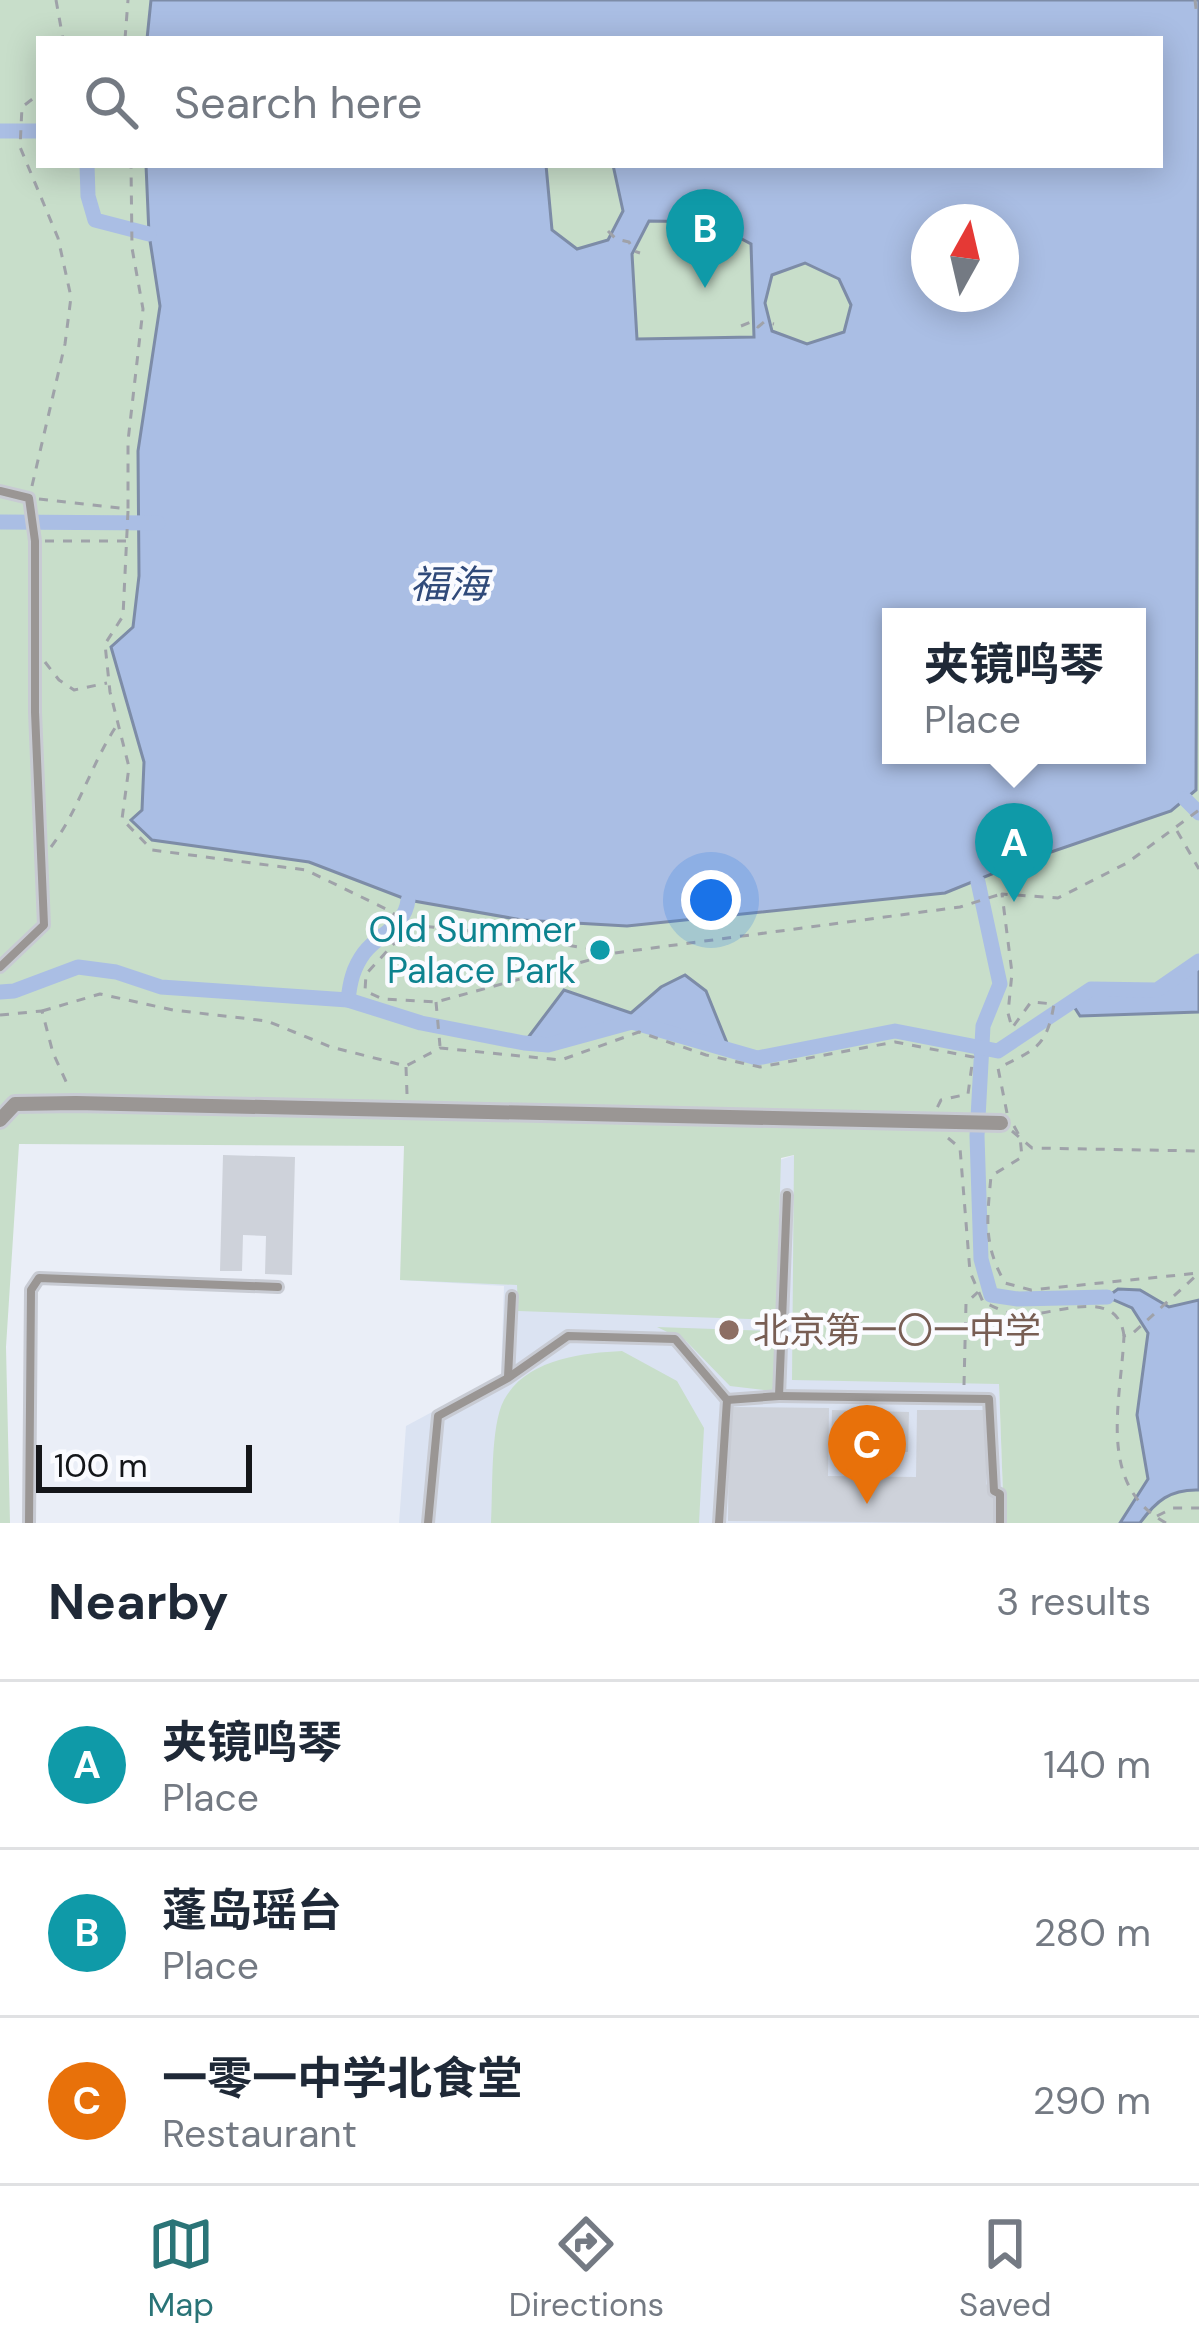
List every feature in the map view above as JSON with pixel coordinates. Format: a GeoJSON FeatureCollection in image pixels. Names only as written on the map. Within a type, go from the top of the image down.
{"type":"FeatureCollection","features":[{"type":"Feature","properties":{"kind":"street"},"geometry":{"type":"LineString","coordinates":[[0,1120],[15,1105],[76,1103],[1001,1123]]}},
{"type":"Feature","properties":{"kind":"lane"},"geometry":{"type":"LineString","coordinates":[[0,490],[29,497],[35,542],[44,925],[0,967]]}},
{"type":"Feature","properties":{"kind":"lane"},"geometry":{"type":"LineString","coordinates":[[779,1396],[787,1195]]}},
{"type":"Feature","properties":{"kind":"lane"},"geometry":{"type":"LineString","coordinates":[[29,1523],[31,1290],[39,1278],[278,1287]]}},
{"type":"Feature","properties":{"kind":"lane"},"geometry":{"type":"LineString","coordinates":[[508,1378],[512,1295]]}},
{"type":"Feature","properties":{"kind":"lane"},"geometry":{"type":"LineString","coordinates":[[428,1523],[437,1416],[508,1378],[568,1336],[675,1339],[727,1400],[719,1523]]}},
{"type":"Feature","properties":{"kind":"lane"},"geometry":{"type":"LineString","coordinates":[[727,1400],[779,1396],[989,1399],[1000,1523]]}},
{"type":"Feature","properties":{"kind":"path"},"geometry":{"type":"LineString","coordinates":[[56,0],[62,36]]}},
{"type":"Feature","properties":{"kind":"path"},"geometry":{"type":"LineString","coordinates":[[125,36],[128,0]]}},
{"type":"Feature","properties":{"kind":"path"},"geometry":{"type":"LineString","coordinates":[[1196,0],[1197,16]]}},
{"type":"Feature","properties":{"kind":"path"},"geometry":{"type":"LineString","coordinates":[[36,96],[22,107],[20,147],[58,238],[70,297],[65,344],[29,497],[128,509]]}},
{"type":"Feature","properties":{"kind":"path"},"geometry":{"type":"LineString","coordinates":[[132,168],[132,248],[143,309],[128,441],[123,616],[104,644],[129,766],[122,819],[152,850],[306,870],[411,925],[614,953]]}},
{"type":"Feature","properties":{"kind":"path"},"geometry":{"type":"LineString","coordinates":[[608,231],[640,253]]}},
{"type":"Feature","properties":{"kind":"path"},"geometry":{"type":"LineString","coordinates":[[741,326],[774,324]]}},
{"type":"Feature","properties":{"kind":"path"},"geometry":{"type":"LineString","coordinates":[[35,542],[127,541]]}},
{"type":"Feature","properties":{"kind":"path"},"geometry":{"type":"LineString","coordinates":[[36,650],[59,680],[74,689],[109,683]]}},
{"type":"Feature","properties":{"kind":"path"},"geometry":{"type":"LineString","coordinates":[[42,859],[68,825],[99,751],[118,723]]}},
{"type":"Feature","properties":{"kind":"path"},"geometry":{"type":"LineString","coordinates":[[411,925],[366,974],[364,991],[383,999],[436,1002],[614,953],[960,907],[1002,894],[1058,898],[1127,863],[1199,810]]}},
{"type":"Feature","properties":{"kind":"path"},"geometry":{"type":"LineString","coordinates":[[1176,830],[1199,868]]}},
{"type":"Feature","properties":{"kind":"path"},"geometry":{"type":"LineString","coordinates":[[1002,894],[1012,973],[1008,1013],[1012,1028],[1031,1002],[1054,1004],[1051,1024],[1039,1048],[998,1068],[1022,1157],[991,1176],[988,1253],[1005,1283],[1031,1290],[1199,1273]]}},
{"type":"Feature","properties":{"kind":"path"},"geometry":{"type":"LineString","coordinates":[[0,1015],[42,1011],[100,994],[173,1010],[267,1021],[331,1047],[406,1066],[440,1048],[561,1060],[638,1032],[760,1067],[896,1042],[974,1057],[968,1094],[941,1100],[930,1122],[960,1148],[970,1272],[982,1301],[1018,1315],[1094,1307],[1115,1312],[1124,1336],[1116,1454],[1122,1479],[1132,1495],[1166,1523]]}},
{"type":"Feature","properties":{"kind":"path"},"geometry":{"type":"LineString","coordinates":[[436,1002],[440,1048]]}},
{"type":"Feature","properties":{"kind":"path"},"geometry":{"type":"LineString","coordinates":[[42,1011],[53,1053],[76,1103]]}},
{"type":"Feature","properties":{"kind":"path"},"geometry":{"type":"LineString","coordinates":[[406,1066],[408,1110]]}},
{"type":"Feature","properties":{"kind":"path"},"geometry":{"type":"LineString","coordinates":[[1001,1123],[1032,1148],[1199,1150]]}},
{"type":"Feature","properties":{"kind":"path"},"geometry":{"type":"LineString","coordinates":[[1124,1336],[1132,1334],[1199,1273]]}},
{"type":"Feature","properties":{"kind":"path"},"geometry":{"type":"LineString","coordinates":[[962,1399],[966,1303],[978,1291]]}},
{"type":"Feature","properties":{"kind":"path"},"geometry":{"type":"LineString","coordinates":[[1155,1517],[1172,1508],[1199,1508]]}},
{"type":"Feature","properties":{"kind":"shaded area","name":"北京第一〇一中学"},"geometry":{"type":"Polygon","coordinates":[[[795,1155],[956,1382],[999,1383],[1004,1523],[399,1523],[406,1426],[501,1375],[504,1286],[400,1280],[795,1155]]]}},
{"type":"Feature","properties":{"kind":"green space","name":"Old Summer Palace Park"},"geometry":{"type":"Polygon","coordinates":[[[0,0],[1199,0],[1199,1523],[1004,1523],[999,1384],[792,1380],[794,1155],[781,1158],[776,1320],[518,1311],[517,1285],[400,1280],[404,1146],[19,1144],[6,1347],[10,1523],[0,1523],[0,0]]]}},
{"type":"Feature","properties":{"kind":"green space"},"geometry":{"type":"Polygon","coordinates":[[[657,1327],[775,1331],[773,1391],[730,1386],[686,1341],[657,1327]]]}},
{"type":"Feature","properties":{"kind":"green space"},"geometry":{"type":"Polygon","coordinates":[[[622,1351],[677,1381],[704,1428],[699,1523],[491,1523],[496,1426],[514,1386],[556,1361],[622,1351]]]}},
{"type":"Feature","properties":{"kind":"water","name":"福海"},"geometry":{"type":"Polygon","coordinates":[[[151,0],[1199,0],[1196,790],[1171,811],[945,893],[627,926],[522,920],[408,900],[309,862],[152,840],[131,820],[142,810],[144,762],[111,647],[133,627],[139,576],[138,451],[160,306],[149,234],[146,168],[546,168],[552,230],[577,249],[608,240],[623,211],[614,168],[1163,168],[1163,36],[147,36],[151,0]],[[649,221],[632,254],[637,339],[754,337],[751,244],[710,222],[649,221]],[[805,263],[772,275],[765,303],[772,331],[807,344],[844,332],[851,305],[839,279],[805,263]]]}},
{"type":"Feature","properties":{"kind":"water"},"geometry":{"type":"Polygon","coordinates":[[[1199,961],[1199,1012],[1080,1016],[1071,1002],[1091,989],[1157,990],[1199,961]]]}},
{"type":"Feature","properties":{"kind":"water"},"geometry":{"type":"Polygon","coordinates":[[[685,975],[706,991],[727,1043],[724,1049],[632,1022],[548,1045],[524,1043],[564,990],[631,1013],[661,987],[685,975]]]}},
{"type":"Feature","properties":{"kind":"water"},"geometry":{"type":"Polygon","coordinates":[[[1118,1289],[1140,1290],[1169,1307],[1199,1300],[1199,1490],[1165,1498],[1140,1523],[1120,1523],[1148,1479],[1137,1415],[1148,1333],[1132,1308],[1107,1297],[1118,1289]]]}},
{"type":"Feature","properties":{"kind":"building"},"geometry":{"type":"Polygon","coordinates":[[[223,1155],[295,1157],[292,1275],[265,1274],[266,1236],[243,1235],[242,1271],[220,1271],[223,1155]]]}},
{"type":"Feature","properties":{"kind":"building"},"geometry":{"type":"Polygon","coordinates":[[[729,1407],[829,1408],[828,1476],[916,1477],[917,1410],[987,1410],[986,1484],[994,1491],[994,1523],[728,1521],[729,1407]]]}},
{"type":"Feature","properties":{"kind":"building"},"geometry":{"type":"Polygon","coordinates":[[[832,1410],[909,1412],[908,1452],[831,1450],[832,1410]]]}},
{"type":"Feature","properties":{"kind":"waterway"},"geometry":{"type":"LineString","coordinates":[[0,131],[36,131]]}},
{"type":"Feature","properties":{"kind":"waterway"},"geometry":{"type":"LineString","coordinates":[[87,168],[95,220],[149,234]]}},
{"type":"Feature","properties":{"kind":"waterway"},"geometry":{"type":"LineString","coordinates":[[0,522],[158,523]]}},
{"type":"Feature","properties":{"kind":"waterway"},"geometry":{"type":"LineString","coordinates":[[1185,799],[1199,813]]}},
{"type":"Feature","properties":{"kind":"waterway"},"geometry":{"type":"LineString","coordinates":[[978,882],[1000,984],[983,1026],[977,1136],[981,1259],[991,1295],[1107,1297]]}},
{"type":"Feature","properties":{"kind":"waterway"},"geometry":{"type":"LineString","coordinates":[[348,1000],[360,959],[396,924],[408,900]]}},
{"type":"Feature","properties":{"kind":"waterway"},"geometry":{"type":"LineString","coordinates":[[0,992],[78,967],[116,972],[161,987],[348,1000],[421,1023],[524,1043],[548,1045],[632,1022],[757,1058],[895,1031],[998,1051],[1091,989],[1157,990],[1199,961]]}},
{"type":"Feature","properties":{"kind":"place","name":"蓬岛瑶台"},"geometry":{"type":"Point","coordinates":[705,288]}},
{"type":"Feature","properties":{"kind":"place","name":"夹镜鸣琴"},"geometry":{"type":"Point","coordinates":[1014,902]}},
{"type":"Feature","properties":{"kind":"place","name":"Old Summer Palace Park"},"geometry":{"type":"Point","coordinates":[600,950]}},
{"type":"Feature","properties":{"kind":"place","name":"北京第一〇一中学"},"geometry":{"type":"Point","coordinates":[729,1330]}},
{"type":"Feature","properties":{"kind":"place","name":"一零一中学北食堂"},"geometry":{"type":"Point","coordinates":[867,1504]}}]}
